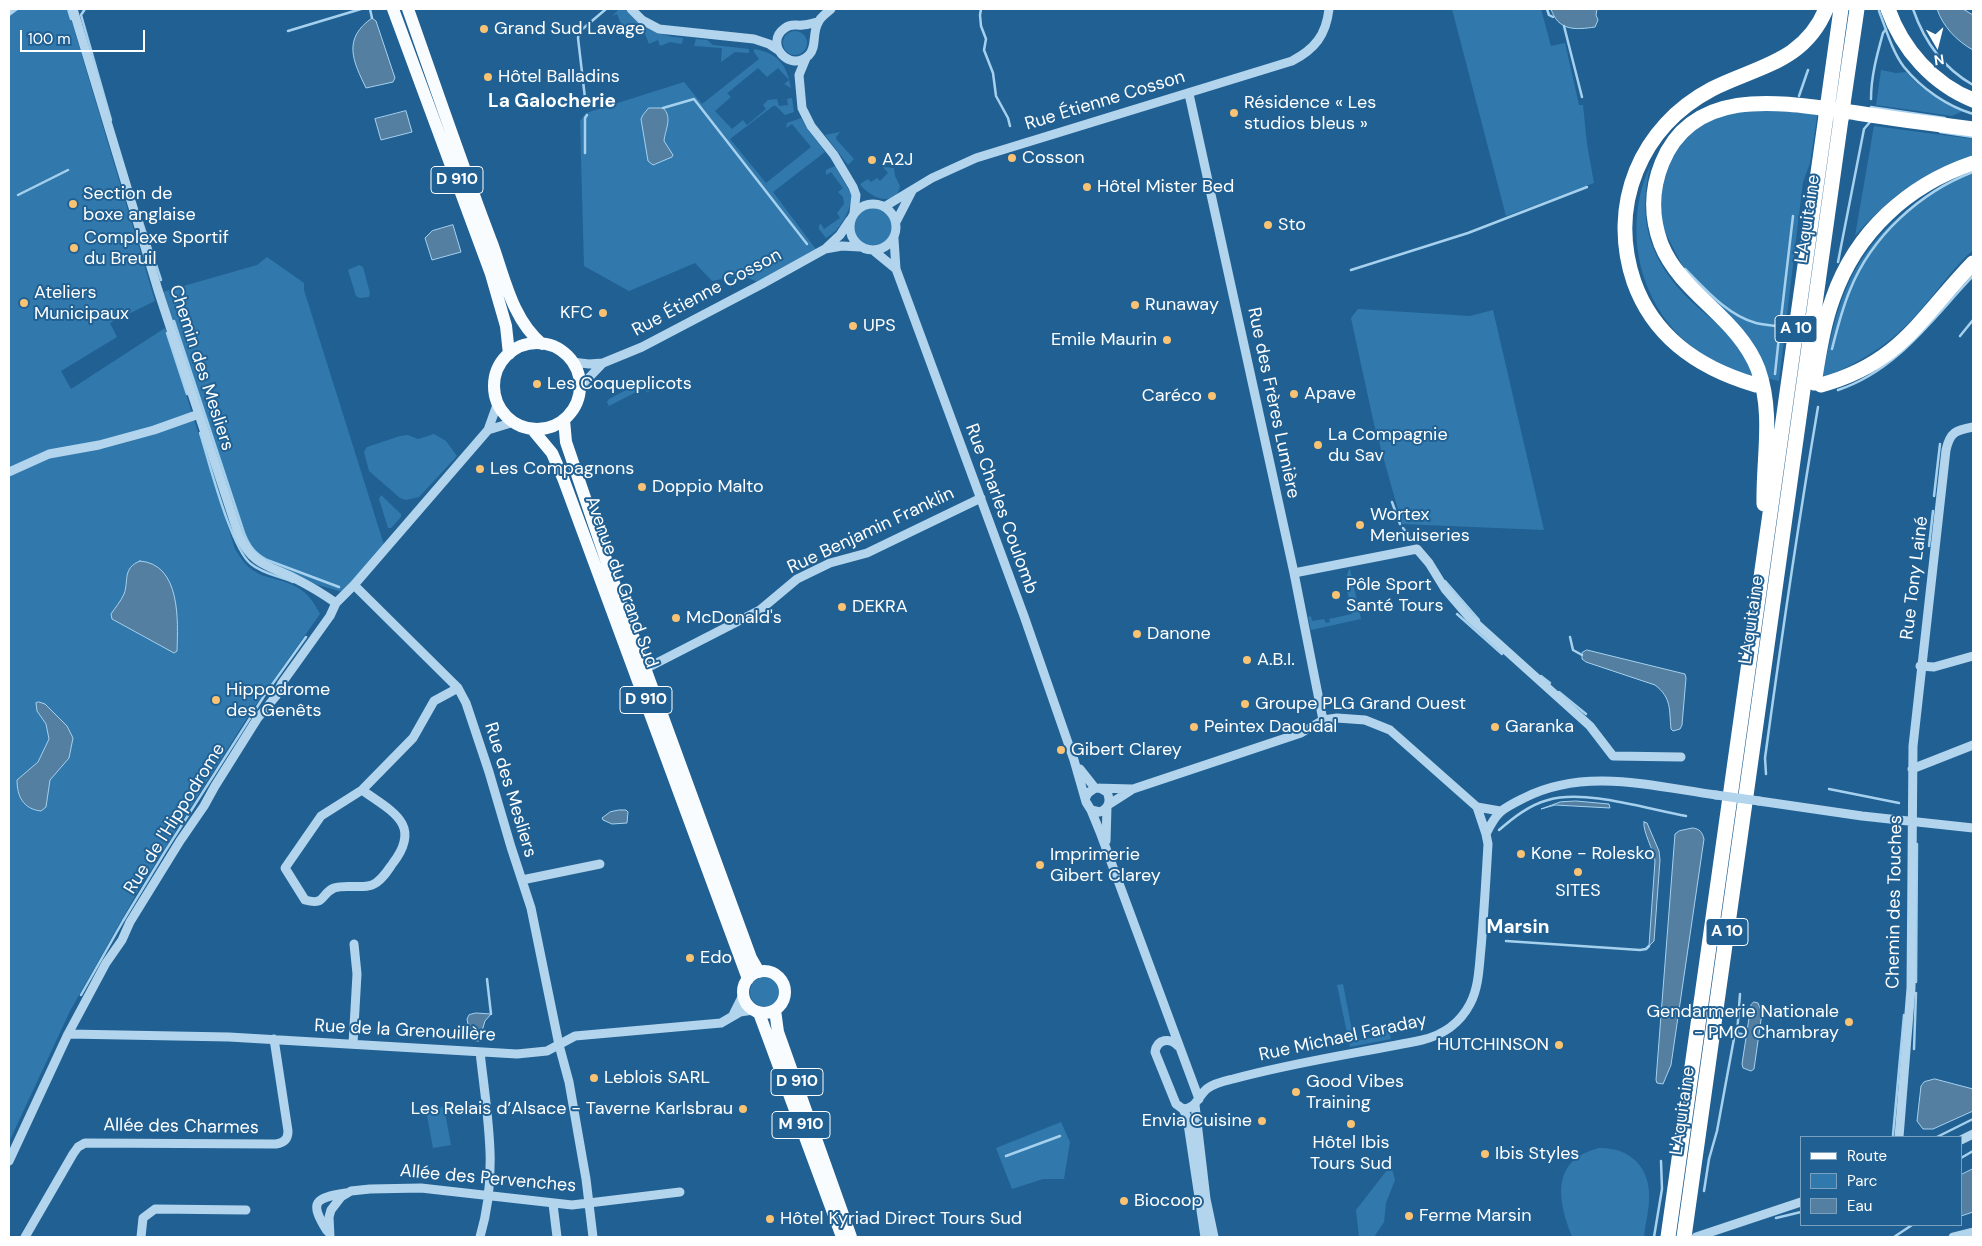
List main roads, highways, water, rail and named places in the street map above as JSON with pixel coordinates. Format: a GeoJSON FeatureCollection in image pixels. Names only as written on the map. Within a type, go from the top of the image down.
{"type":"FeatureCollection","features":[{"type":"Feature","properties":{"kind":"highway"},"geometry":{"type":"LineString","coordinates":[[1768,387],[1735,379],[1701,363],[1673,341],[1651,315],[1636,285],[1627,254],[1625,225],[1627,202],[1640,163],[1658,133],[1669,121],[1699,96],[1772,64],[1792,53],[1811,34],[1826,9]]}},
{"type":"Feature","properties":{"kind":"highway","name":"L'Aquitaine"},"geometry":{"type":"LineString","coordinates":[[1668,1237],[1841,9]]}},
{"type":"Feature","properties":{"kind":"highway","name":"L'Aquitaine"},"geometry":{"type":"LineString","coordinates":[[1684,1237],[1857,9]]}},
{"type":"Feature","properties":{"kind":"highway"},"geometry":{"type":"LineString","coordinates":[[1888,9],[1896,29],[1916,58],[1942,83],[1973,100]]}},
{"type":"Feature","properties":{"kind":"highway"},"geometry":{"type":"LineString","coordinates":[[1766,542],[1764,478],[1768,420],[1765,393],[1757,368],[1743,341],[1730,325],[1683,278],[1668,258],[1662,246],[1655,223],[1653,198],[1659,171],[1665,157],[1684,131],[1705,116],[1732,106],[1752,102],[1794,104],[1973,129]]}},
{"type":"Feature","properties":{"kind":"highway"},"geometry":{"type":"LineString","coordinates":[[1799,417],[1809,408],[1824,330],[1833,299],[1845,269],[1862,242],[1883,218],[1916,190],[1944,175],[1973,163]]}},
{"type":"Feature","properties":{"kind":"highway"},"geometry":{"type":"LineString","coordinates":[[1821,385],[1854,374],[1892,351],[1917,328],[1973,263]]}},
{"type":"Feature","properties":{"kind":"main road","name":"D 910"},"geometry":{"type":"LineString","coordinates":[[393,9],[491,274],[506,326],[509,354]]}},
{"type":"Feature","properties":{"kind":"main road","name":"D 910"},"geometry":{"type":"LineString","coordinates":[[408,9],[520,318],[533,336],[542,344]]}},
{"type":"Feature","properties":{"kind":"main road"},"geometry":{"type":"LineString","coordinates":[[542,344],[559,349],[572,362],[578,374],[580,388],[576,406],[564,420],[548,428],[532,429],[514,422],[504,413],[498,402],[495,389],[496,376],[501,364],[509,354],[524,346],[542,344]]}},
{"type":"Feature","properties":{"kind":"main road","name":"Avenue du Grand Sud"},"geometry":{"type":"LineString","coordinates":[[564,420],[566,442],[575,469],[645,669],[752,958],[753,975]]}},
{"type":"Feature","properties":{"kind":"main road","name":"Avenue du Grand Sud"},"geometry":{"type":"LineString","coordinates":[[532,429],[552,453],[569,492],[753,975]]}},
{"type":"Feature","properties":{"kind":"main road"},"geometry":{"type":"LineString","coordinates":[[770,972],[780,978],[785,994],[784,1000],[775,1010],[756,1012],[748,1006],[743,995],[743,989],[753,975],[770,972]]}},
{"type":"Feature","properties":{"kind":"main road","name":"D 910"},"geometry":{"type":"LineString","coordinates":[[775,1010],[778,1032],[851,1237]]}},
{"type":"Feature","properties":{"kind":"main road","name":"M 910"},"geometry":{"type":"LineString","coordinates":[[756,1012],[842,1237]]}},
{"type":"Feature","properties":{"kind":"water"},"geometry":{"type":"Polygon","coordinates":[[[1551,9],[1597,9],[1596,15],[1598,20],[1595,27],[1581,29],[1568,27],[1558,22],[1551,9]]]}},
{"type":"Feature","properties":{"kind":"water"},"geometry":{"type":"Polygon","coordinates":[[[1937,9],[1963,9],[1973,15],[1973,50],[1951,33],[1937,9]]]}},
{"type":"Feature","properties":{"kind":"water"},"geometry":{"type":"Polygon","coordinates":[[[372,18],[376,21],[395,78],[393,82],[366,88],[354,60],[353,42],[363,26],[372,18]]]}},
{"type":"Feature","properties":{"kind":"water"},"geometry":{"type":"Polygon","coordinates":[[[649,108],[663,108],[668,115],[664,141],[673,155],[653,165],[648,161],[641,119],[649,108]]]}},
{"type":"Feature","properties":{"kind":"water"},"geometry":{"type":"Polygon","coordinates":[[[406,111],[412,132],[381,140],[375,119],[406,111]]]}},
{"type":"Feature","properties":{"kind":"water"},"geometry":{"type":"Polygon","coordinates":[[[453,225],[461,252],[432,260],[425,238],[432,231],[453,225]]]}},
{"type":"Feature","properties":{"kind":"water"},"geometry":{"type":"Polygon","coordinates":[[[140,561],[153,564],[163,572],[170,583],[177,610],[177,651],[174,653],[112,619],[111,614],[124,594],[128,571],[134,564],[140,561]]]}},
{"type":"Feature","properties":{"kind":"water"},"geometry":{"type":"Polygon","coordinates":[[[1587,650],[1685,674],[1682,725],[1680,729],[1673,731],[1671,729],[1670,710],[1667,700],[1655,685],[1586,662],[1582,659],[1582,653],[1587,650]]]}},
{"type":"Feature","properties":{"kind":"water"},"geometry":{"type":"Polygon","coordinates":[[[36,703],[45,704],[67,726],[73,738],[69,758],[50,780],[46,807],[41,811],[25,805],[18,791],[17,780],[38,762],[49,739],[46,724],[37,711],[36,703]]]}},
{"type":"Feature","properties":{"kind":"water"},"geometry":{"type":"Polygon","coordinates":[[[1576,801],[1609,804],[1610,808],[1555,805],[1541,809],[1560,802],[1576,801]]]}},
{"type":"Feature","properties":{"kind":"water"},"geometry":{"type":"Polygon","coordinates":[[[626,810],[628,812],[627,823],[612,824],[603,820],[602,818],[610,812],[626,810]]]}},
{"type":"Feature","properties":{"kind":"water"},"geometry":{"type":"Polygon","coordinates":[[[1644,822],[1647,823],[1659,851],[1660,860],[1654,941],[1649,946],[1655,861],[1644,822]]]}},
{"type":"Feature","properties":{"kind":"water"},"geometry":{"type":"Polygon","coordinates":[[[1693,828],[1700,831],[1704,839],[1671,1065],[1663,1084],[1657,1083],[1656,1080],[1675,834],[1679,831],[1693,828]]]}},
{"type":"Feature","properties":{"kind":"water"},"geometry":{"type":"Polygon","coordinates":[[[1754,1002],[1758,1003],[1762,1013],[1754,1069],[1751,1071],[1743,1068],[1742,1064],[1751,1005],[1754,1002]]]}},
{"type":"Feature","properties":{"kind":"water"},"geometry":{"type":"Polygon","coordinates":[[[476,1013],[491,1014],[485,1021],[479,1041],[471,1040],[467,1019],[469,1015],[476,1013]]]}},
{"type":"Feature","properties":{"kind":"water"},"geometry":{"type":"Polygon","coordinates":[[[1935,1079],[1973,1089],[1973,1111],[1933,1129],[1923,1129],[1917,1121],[1921,1086],[1924,1082],[1935,1079]]]}},
{"type":"Feature","properties":{"kind":"water"},"geometry":{"type":"Polygon","coordinates":[[[1973,1169],[1973,1212],[1962,1216],[1962,1174],[1973,1169]]]}},
{"type":"Feature","properties":{"kind":"waterway"},"geometry":{"type":"LineString","coordinates":[[9,15],[17,9]]}},
{"type":"Feature","properties":{"kind":"waterway"},"geometry":{"type":"LineString","coordinates":[[68,9],[71,19]]}},
{"type":"Feature","properties":{"kind":"waterway"},"geometry":{"type":"LineString","coordinates":[[85,9],[81,15],[111,120]]}},
{"type":"Feature","properties":{"kind":"waterway"},"geometry":{"type":"LineString","coordinates":[[288,31],[361,9]]}},
{"type":"Feature","properties":{"kind":"waterway"},"geometry":{"type":"LineString","coordinates":[[370,9],[372,18]]}},
{"type":"Feature","properties":{"kind":"waterway"},"geometry":{"type":"LineString","coordinates":[[585,98],[578,38],[579,32],[606,9]]}},
{"type":"Feature","properties":{"kind":"waterway"},"geometry":{"type":"LineString","coordinates":[[981,9],[981,26],[986,39],[984,50],[993,73],[996,96],[1008,118],[1010,126]]}},
{"type":"Feature","properties":{"kind":"waterway"},"geometry":{"type":"LineString","coordinates":[[1547,9],[1549,15],[1553,17]]}},
{"type":"Feature","properties":{"kind":"waterway"},"geometry":{"type":"LineString","coordinates":[[1913,9],[1923,32],[1936,53],[1962,78],[1973,85]]}},
{"type":"Feature","properties":{"kind":"waterway"},"geometry":{"type":"LineString","coordinates":[[1879,11],[1896,54],[1911,75],[1935,96],[1963,111],[1973,114]]}},
{"type":"Feature","properties":{"kind":"waterway"},"geometry":{"type":"LineString","coordinates":[[1564,26],[1582,97]]}},
{"type":"Feature","properties":{"kind":"waterway"},"geometry":{"type":"LineString","coordinates":[[1871,99],[1875,66],[1883,33],[1886,29]]}},
{"type":"Feature","properties":{"kind":"waterway"},"geometry":{"type":"LineString","coordinates":[[1799,96],[1808,70]]}},
{"type":"Feature","properties":{"kind":"waterway"},"geometry":{"type":"LineString","coordinates":[[663,108],[694,99],[807,244]]}},
{"type":"Feature","properties":{"kind":"waterway"},"geometry":{"type":"LineString","coordinates":[[1871,107],[1945,118]]}},
{"type":"Feature","properties":{"kind":"waterway"},"geometry":{"type":"LineString","coordinates":[[585,153],[585,118],[587,115]]}},
{"type":"Feature","properties":{"kind":"waterway"},"geometry":{"type":"LineString","coordinates":[[1838,262],[1864,129],[1870,122]]}},
{"type":"Feature","properties":{"kind":"waterway"},"geometry":{"type":"LineString","coordinates":[[1940,132],[1973,137]]}},
{"type":"Feature","properties":{"kind":"waterway"},"geometry":{"type":"LineString","coordinates":[[18,195],[68,170]]}},
{"type":"Feature","properties":{"kind":"waterway"},"geometry":{"type":"LineString","coordinates":[[1832,349],[1850,290],[1859,271],[1884,235],[1916,204],[1934,191],[1973,172]]}},
{"type":"Feature","properties":{"kind":"waterway"},"geometry":{"type":"LineString","coordinates":[[1351,270],[1468,233],[1587,187]]}},
{"type":"Feature","properties":{"kind":"waterway"},"geometry":{"type":"LineString","coordinates":[[1685,269],[1709,293],[1735,314],[1756,323],[1780,327],[1793,216]]}},
{"type":"Feature","properties":{"kind":"waterway"},"geometry":{"type":"LineString","coordinates":[[142,222],[161,280]]}},
{"type":"Feature","properties":{"kind":"waterway"},"geometry":{"type":"LineString","coordinates":[[1838,390],[1879,370],[1913,342],[1973,276]]}},
{"type":"Feature","properties":{"kind":"waterway"},"geometry":{"type":"LineString","coordinates":[[1960,336],[1973,320]]}},
{"type":"Feature","properties":{"kind":"waterway"},"geometry":{"type":"LineString","coordinates":[[174,321],[244,533],[250,546],[267,560],[339,587]]}},
{"type":"Feature","properties":{"kind":"waterway"},"geometry":{"type":"LineString","coordinates":[[1775,374],[1780,327]]}},
{"type":"Feature","properties":{"kind":"waterway"},"geometry":{"type":"LineString","coordinates":[[167,333],[187,394]]}},
{"type":"Feature","properties":{"kind":"waterway"},"geometry":{"type":"LineString","coordinates":[[1766,774],[1765,758],[1777,670],[1818,407]]}},
{"type":"Feature","properties":{"kind":"waterway"},"geometry":{"type":"LineString","coordinates":[[200,433],[228,523],[243,555],[251,564],[261,570],[293,582]]}},
{"type":"Feature","properties":{"kind":"waterway"},"geometry":{"type":"LineString","coordinates":[[1934,496],[1940,444]]}},
{"type":"Feature","properties":{"kind":"waterway"},"geometry":{"type":"LineString","coordinates":[[1392,502],[1400,524]]}},
{"type":"Feature","properties":{"kind":"waterway"},"geometry":{"type":"LineString","coordinates":[[1929,546],[1933,511]]}},
{"type":"Feature","properties":{"kind":"waterway"},"geometry":{"type":"LineString","coordinates":[[1403,528],[1411,539]]}},
{"type":"Feature","properties":{"kind":"waterway"},"geometry":{"type":"LineString","coordinates":[[1445,581],[1479,620]]}},
{"type":"Feature","properties":{"kind":"waterway"},"geometry":{"type":"LineString","coordinates":[[1457,614],[1502,654]]}},
{"type":"Feature","properties":{"kind":"waterway"},"geometry":{"type":"LineString","coordinates":[[81,995],[166,850],[266,693],[306,637]]}},
{"type":"Feature","properties":{"kind":"waterway"},"geometry":{"type":"LineString","coordinates":[[1570,637],[1573,650],[1582,655]]}},
{"type":"Feature","properties":{"kind":"waterway"},"geometry":{"type":"LineString","coordinates":[[1541,676],[1550,683]]}},
{"type":"Feature","properties":{"kind":"waterway"},"geometry":{"type":"LineString","coordinates":[[1559,692],[1586,714]]}},
{"type":"Feature","properties":{"kind":"waterway"},"geometry":{"type":"LineString","coordinates":[[1829,789],[1899,803]]}},
{"type":"Feature","properties":{"kind":"waterway"},"geometry":{"type":"LineString","coordinates":[[1499,830],[1534,805],[1563,797],[1598,798],[1686,816]]}},
{"type":"Feature","properties":{"kind":"waterway"},"geometry":{"type":"LineString","coordinates":[[1916,982],[1917,844]]}},
{"type":"Feature","properties":{"kind":"waterway"},"geometry":{"type":"LineString","coordinates":[[1506,941],[1640,950],[1646,949],[1649,946]]}},
{"type":"Feature","properties":{"kind":"waterway"},"geometry":{"type":"LineString","coordinates":[[487,979],[491,1014]]}},
{"type":"Feature","properties":{"kind":"waterway"},"geometry":{"type":"LineString","coordinates":[[1914,1049],[1916,993]]}},
{"type":"Feature","properties":{"kind":"waterway"},"geometry":{"type":"LineString","coordinates":[[1737,1034],[1740,994]]}},
{"type":"Feature","properties":{"kind":"waterway"},"geometry":{"type":"LineString","coordinates":[[1893,1135],[1904,1015]]}},
{"type":"Feature","properties":{"kind":"waterway"},"geometry":{"type":"LineString","coordinates":[[1704,1191],[1735,1033],[1747,1035]]}},
{"type":"Feature","properties":{"kind":"waterway"},"geometry":{"type":"LineString","coordinates":[[1939,1136],[1973,1119]]}},
{"type":"Feature","properties":{"kind":"waterway"},"geometry":{"type":"LineString","coordinates":[[1006,1156],[1060,1136]]}},
{"type":"Feature","properties":{"kind":"waterway"},"geometry":{"type":"LineString","coordinates":[[1962,1157],[1973,1151]]}},
{"type":"Feature","properties":{"kind":"waterway"},"geometry":{"type":"LineString","coordinates":[[1654,1237],[1662,1189],[1661,1161]]}},
{"type":"Feature","properties":{"kind":"waterway"},"geometry":{"type":"LineString","coordinates":[[1776,1218],[1800,1212]]}},
{"type":"Feature","properties":{"kind":"waterway"},"geometry":{"type":"LineString","coordinates":[[1894,1237],[1910,1226]]}},
{"type":"Feature","properties":{"kind":"place","name":"Grand Sud Lavage"},"geometry":{"type":"Point","coordinates":[484,29]}},
{"type":"Feature","properties":{"kind":"place","name":"Hôtel Balladins"},"geometry":{"type":"Point","coordinates":[488,77]}},
{"type":"Feature","properties":{"kind":"place","name":"Résidence « Les studios bleus »"},"geometry":{"type":"Point","coordinates":[1234,113]}},
{"type":"Feature","properties":{"kind":"place","name":"Cosson"},"geometry":{"type":"Point","coordinates":[1012,158]}},
{"type":"Feature","properties":{"kind":"place","name":"A2J"},"geometry":{"type":"Point","coordinates":[872,160]}},
{"type":"Feature","properties":{"kind":"place","name":"Hôtel Mister Bed"},"geometry":{"type":"Point","coordinates":[1087,187]}},
{"type":"Feature","properties":{"kind":"place","name":"Section de boxe anglaise"},"geometry":{"type":"Point","coordinates":[73,204]}},
{"type":"Feature","properties":{"kind":"place","name":"Sto"},"geometry":{"type":"Point","coordinates":[1268,225]}},
{"type":"Feature","properties":{"kind":"place","name":"Complexe Sportif du Breuil"},"geometry":{"type":"Point","coordinates":[74,248]}},
{"type":"Feature","properties":{"kind":"place","name":"Ateliers Municipaux"},"geometry":{"type":"Point","coordinates":[24,303]}},
{"type":"Feature","properties":{"kind":"place","name":"Runaway"},"geometry":{"type":"Point","coordinates":[1135,305]}},
{"type":"Feature","properties":{"kind":"place","name":"KFC"},"geometry":{"type":"Point","coordinates":[603,313]}},
{"type":"Feature","properties":{"kind":"place","name":"UPS"},"geometry":{"type":"Point","coordinates":[853,326]}},
{"type":"Feature","properties":{"kind":"place","name":"Emile Maurin"},"geometry":{"type":"Point","coordinates":[1167,340]}},
{"type":"Feature","properties":{"kind":"place","name":"Les Coqueplicots"},"geometry":{"type":"Point","coordinates":[537,384]}},
{"type":"Feature","properties":{"kind":"place","name":"Apave"},"geometry":{"type":"Point","coordinates":[1294,394]}},
{"type":"Feature","properties":{"kind":"place","name":"Caréco"},"geometry":{"type":"Point","coordinates":[1212,396]}},
{"type":"Feature","properties":{"kind":"place","name":"La Compagnie du Sav"},"geometry":{"type":"Point","coordinates":[1318,445]}},
{"type":"Feature","properties":{"kind":"place","name":"Les Compagnons"},"geometry":{"type":"Point","coordinates":[480,469]}},
{"type":"Feature","properties":{"kind":"place","name":"Doppio Malto"},"geometry":{"type":"Point","coordinates":[642,487]}},
{"type":"Feature","properties":{"kind":"place","name":"Wortex Menuiseries"},"geometry":{"type":"Point","coordinates":[1360,525]}},
{"type":"Feature","properties":{"kind":"place","name":"Pôle Sport Santé Tours"},"geometry":{"type":"Point","coordinates":[1336,595]}},
{"type":"Feature","properties":{"kind":"place","name":"DEKRA"},"geometry":{"type":"Point","coordinates":[842,607]}},
{"type":"Feature","properties":{"kind":"place","name":"McDonald's"},"geometry":{"type":"Point","coordinates":[676,618]}},
{"type":"Feature","properties":{"kind":"place","name":"Danone"},"geometry":{"type":"Point","coordinates":[1137,634]}},
{"type":"Feature","properties":{"kind":"place","name":"A.B.I."},"geometry":{"type":"Point","coordinates":[1247,660]}},
{"type":"Feature","properties":{"kind":"place","name":"Hippodrome des Genêts"},"geometry":{"type":"Point","coordinates":[216,700]}},
{"type":"Feature","properties":{"kind":"place","name":"Groupe PLG Grand Ouest"},"geometry":{"type":"Point","coordinates":[1245,704]}},
{"type":"Feature","properties":{"kind":"place","name":"Peintex Daoudal"},"geometry":{"type":"Point","coordinates":[1194,727]}},
{"type":"Feature","properties":{"kind":"place","name":"Garanka"},"geometry":{"type":"Point","coordinates":[1495,727]}},
{"type":"Feature","properties":{"kind":"place","name":"Gibert Clarey"},"geometry":{"type":"Point","coordinates":[1061,750]}},
{"type":"Feature","properties":{"kind":"place","name":"Kone - Rolesko"},"geometry":{"type":"Point","coordinates":[1521,854]}},
{"type":"Feature","properties":{"kind":"place","name":"Imprimerie Gibert Clarey"},"geometry":{"type":"Point","coordinates":[1040,865]}},
{"type":"Feature","properties":{"kind":"place","name":"SITES"},"geometry":{"type":"Point","coordinates":[1578,872]}},
{"type":"Feature","properties":{"kind":"place","name":"Edo"},"geometry":{"type":"Point","coordinates":[690,958]}},
{"type":"Feature","properties":{"kind":"place","name":"Gendarmerie Nationale - PMO Chambray"},"geometry":{"type":"Point","coordinates":[1849,1022]}},
{"type":"Feature","properties":{"kind":"place","name":"HUTCHINSON"},"geometry":{"type":"Point","coordinates":[1559,1045]}},
{"type":"Feature","properties":{"kind":"place","name":"Leblois SARL"},"geometry":{"type":"Point","coordinates":[594,1078]}},
{"type":"Feature","properties":{"kind":"place","name":"Good Vibes Training"},"geometry":{"type":"Point","coordinates":[1296,1092]}},
{"type":"Feature","properties":{"kind":"place","name":"Les Relais d’Alsace - Taverne Karlsbrau"},"geometry":{"type":"Point","coordinates":[743,1109]}},
{"type":"Feature","properties":{"kind":"place","name":"Envia Cuisine"},"geometry":{"type":"Point","coordinates":[1262,1121]}},
{"type":"Feature","properties":{"kind":"place","name":"Hôtel Ibis Tours Sud"},"geometry":{"type":"Point","coordinates":[1351,1124]}},
{"type":"Feature","properties":{"kind":"place","name":"Ibis Styles"},"geometry":{"type":"Point","coordinates":[1485,1154]}},
{"type":"Feature","properties":{"kind":"place","name":"Biocoop"},"geometry":{"type":"Point","coordinates":[1124,1201]}},
{"type":"Feature","properties":{"kind":"place","name":"Ferme Marsin"},"geometry":{"type":"Point","coordinates":[1409,1216]}},
{"type":"Feature","properties":{"kind":"place","name":"Hôtel Kyriad Direct Tours Sud"},"geometry":{"type":"Point","coordinates":[770,1219]}},
{"type":"Feature","properties":{"kind":"district","name":"La Galocherie"},"geometry":{"type":"Point","coordinates":[552,102]}},
{"type":"Feature","properties":{"kind":"district","name":"Marsin"},"geometry":{"type":"Point","coordinates":[1518,928]}}]}
